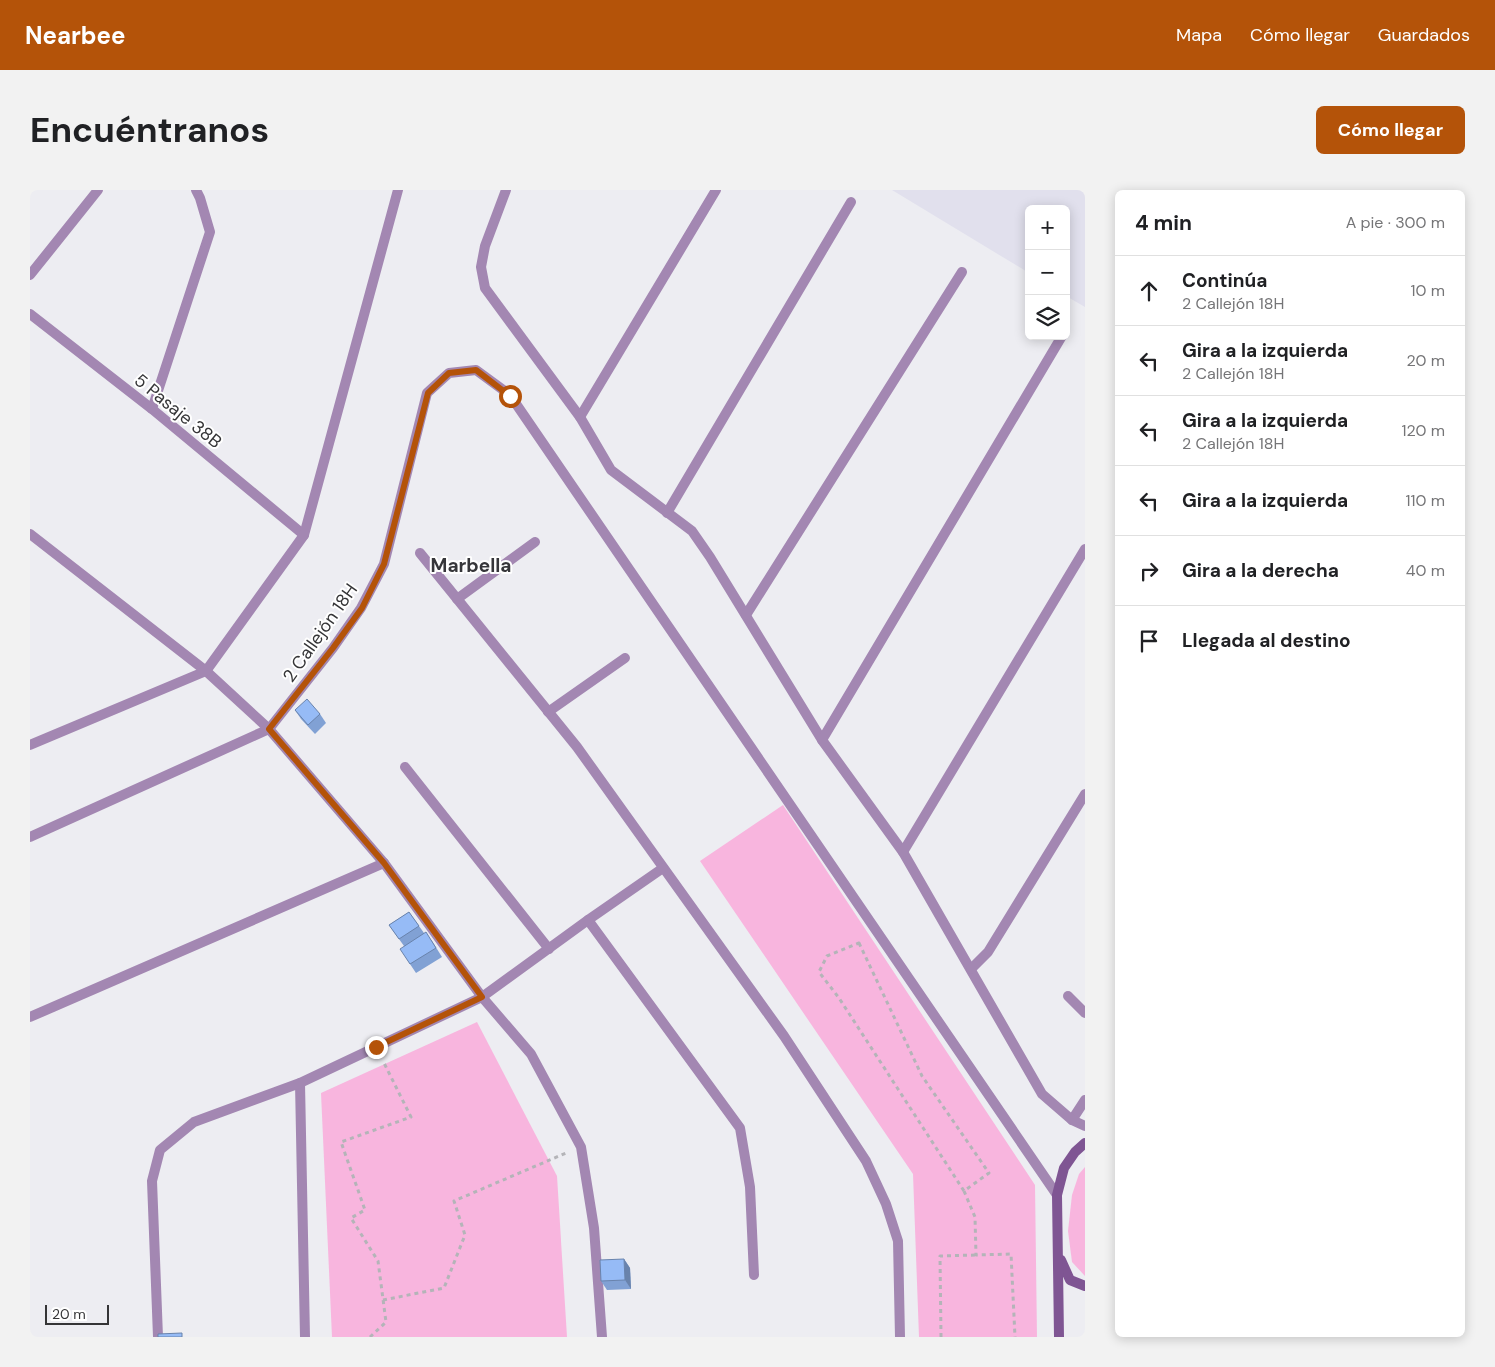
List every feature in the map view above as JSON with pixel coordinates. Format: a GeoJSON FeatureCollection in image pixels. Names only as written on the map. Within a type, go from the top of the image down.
{"type":"FeatureCollection","features":[{"type":"Feature","properties":{"kind":"street"},"geometry":{"type":"LineString","coordinates":[[30,275],[98,190]]}},
{"type":"Feature","properties":{"kind":"street"},"geometry":{"type":"LineString","coordinates":[[152,410],[210,232],[196,190]]}},
{"type":"Feature","properties":{"kind":"street"},"geometry":{"type":"LineString","coordinates":[[30,745],[206,672],[304,535],[398,190]]}},
{"type":"Feature","properties":{"kind":"street"},"geometry":{"type":"LineString","coordinates":[[506,190],[485,246],[481,267],[485,288],[580,417],[611,470],[692,531],[710,557],[822,740],[903,852],[1042,1094],[1072,1120],[1085,1126]]}},
{"type":"Feature","properties":{"kind":"street"},"geometry":{"type":"LineString","coordinates":[[580,417],[716,190]]}},
{"type":"Feature","properties":{"kind":"street"},"geometry":{"type":"LineString","coordinates":[[667,513],[851,202]]}},
{"type":"Feature","properties":{"kind":"street"},"geometry":{"type":"LineString","coordinates":[[746,615],[962,272]]}},
{"type":"Feature","properties":{"kind":"street","name":"5 Pasaje 38B"},"geometry":{"type":"LineString","coordinates":[[30,314],[152,410],[304,535]]}},
{"type":"Feature","properties":{"kind":"street"},"geometry":{"type":"LineString","coordinates":[[822,740],[1060,340]]}},
{"type":"Feature","properties":{"kind":"street","name":"2 Callejón 18H"},"geometry":{"type":"LineString","coordinates":[[30,837],[269,729],[362,608],[384,564],[428,393],[449,373],[476,370],[510,396],[1057,1195]]}},
{"type":"Feature","properties":{"kind":"street"},"geometry":{"type":"LineString","coordinates":[[30,534],[206,672],[269,729],[384,863],[482,997],[531,1054],[581,1147],[594,1228],[602,1337]]}},
{"type":"Feature","properties":{"kind":"street"},"geometry":{"type":"LineString","coordinates":[[457,599],[535,542]]}},
{"type":"Feature","properties":{"kind":"street"},"geometry":{"type":"LineString","coordinates":[[903,852],[1085,549]]}},
{"type":"Feature","properties":{"kind":"street"},"geometry":{"type":"LineString","coordinates":[[420,554],[577,747],[784,1036],[866,1161],[886,1204],[898,1241],[900,1337]]}},
{"type":"Feature","properties":{"kind":"street"},"geometry":{"type":"LineString","coordinates":[[548,712],[625,658]]}},
{"type":"Feature","properties":{"kind":"street"},"geometry":{"type":"LineString","coordinates":[[405,766],[548,949]]}},
{"type":"Feature","properties":{"kind":"street"},"geometry":{"type":"LineString","coordinates":[[971,969],[988,952],[1085,794]]}},
{"type":"Feature","properties":{"kind":"street"},"geometry":{"type":"LineString","coordinates":[[30,1018],[384,863]]}},
{"type":"Feature","properties":{"kind":"street"},"geometry":{"type":"LineString","coordinates":[[158,1337],[152,1181],[160,1150],[194,1122],[300,1083],[482,997],[663,868]]}},
{"type":"Feature","properties":{"kind":"street"},"geometry":{"type":"LineString","coordinates":[[588,920],[740,1128],[750,1187],[754,1276]]}},
{"type":"Feature","properties":{"kind":"street"},"geometry":{"type":"LineString","coordinates":[[1068,996],[1085,1013]]}},
{"type":"Feature","properties":{"kind":"street"},"geometry":{"type":"LineString","coordinates":[[300,1083],[304,1337]]}},
{"type":"Feature","properties":{"kind":"street"},"geometry":{"type":"LineString","coordinates":[[1072,1120],[1085,1100]]}},
{"type":"Feature","properties":{"kind":"street"},"geometry":{"type":"LineString","coordinates":[[1059,1337],[1057,1195],[1064,1168],[1075,1152],[1085,1143]]}},
{"type":"Feature","properties":{"kind":"street"},"geometry":{"type":"LineString","coordinates":[[1059,1252],[1070,1280],[1085,1286]]}},
{"type":"Feature","properties":{"kind":"path"},"geometry":{"type":"LineString","coordinates":[[964,1191],[989,1173],[922,1076],[859,943],[827,956],[819,972],[839,998],[964,1191],[975,1216],[976,1255]]}},
{"type":"Feature","properties":{"kind":"path"},"geometry":{"type":"LineString","coordinates":[[370,1337],[386,1322],[378,1261],[351,1218],[365,1210],[341,1142],[411,1117],[376,1047]]}},
{"type":"Feature","properties":{"kind":"path"},"geometry":{"type":"LineString","coordinates":[[383,1300],[444,1288],[466,1235],[454,1201],[581,1147]]}},
{"type":"Feature","properties":{"kind":"path"},"geometry":{"type":"LineString","coordinates":[[941,1337],[940,1256],[1011,1254],[1015,1337]]}},
{"type":"Feature","properties":{"kind":"shaded area"},"geometry":{"type":"Polygon","coordinates":[[[892,190],[1085,190],[1085,307],[1070,298],[1070,205],[1025,205],[1025,271],[892,190]]]}},
{"type":"Feature","properties":{"kind":"shaded area"},"geometry":{"type":"Polygon","coordinates":[[[783,805],[1035,1185],[1037,1337],[919,1337],[913,1174],[700,861],[783,805]]]}},
{"type":"Feature","properties":{"kind":"shaded area"},"geometry":{"type":"Polygon","coordinates":[[[477,1022],[557,1176],[567,1337],[332,1337],[321,1093],[477,1022]]]}},
{"type":"Feature","properties":{"kind":"shaded area"},"geometry":{"type":"Polygon","coordinates":[[[1085,1167],[1085,1276],[1072,1262],[1068,1231],[1072,1195],[1079,1174],[1085,1167]]]}},
{"type":"Feature","properties":{"kind":"building"},"geometry":{"type":"Polygon","coordinates":[[[307,699],[320,714],[308,725],[295,710],[307,699]]]}},
{"type":"Feature","properties":{"kind":"building"},"geometry":{"type":"Polygon","coordinates":[[[409,912],[419,926],[399,939],[389,925],[409,912]]]}},
{"type":"Feature","properties":{"kind":"building"},"geometry":{"type":"Polygon","coordinates":[[[426,932],[436,948],[410,964],[400,949],[426,932]]]}},
{"type":"Feature","properties":{"kind":"building"},"geometry":{"type":"Polygon","coordinates":[[[624,1259],[625,1280],[601,1281],[600,1260],[624,1259]]]}},
{"type":"Feature","properties":{"kind":"building"},"geometry":{"type":"Polygon","coordinates":[[[182,1333],[182,1337],[158,1337],[158,1334],[182,1333]]]}},
{"type":"Feature","properties":{"kind":"district","name":"Marbella"},"geometry":{"type":"Point","coordinates":[471,565]}},
{"type":"Feature","properties":{"kind":"route"},"geometry":{"type":"LineString","coordinates":[[376,1047],[482,997],[384,863],[269,729],[362,608],[384,564],[428,393],[449,373],[476,370],[510,396]]}}]}
